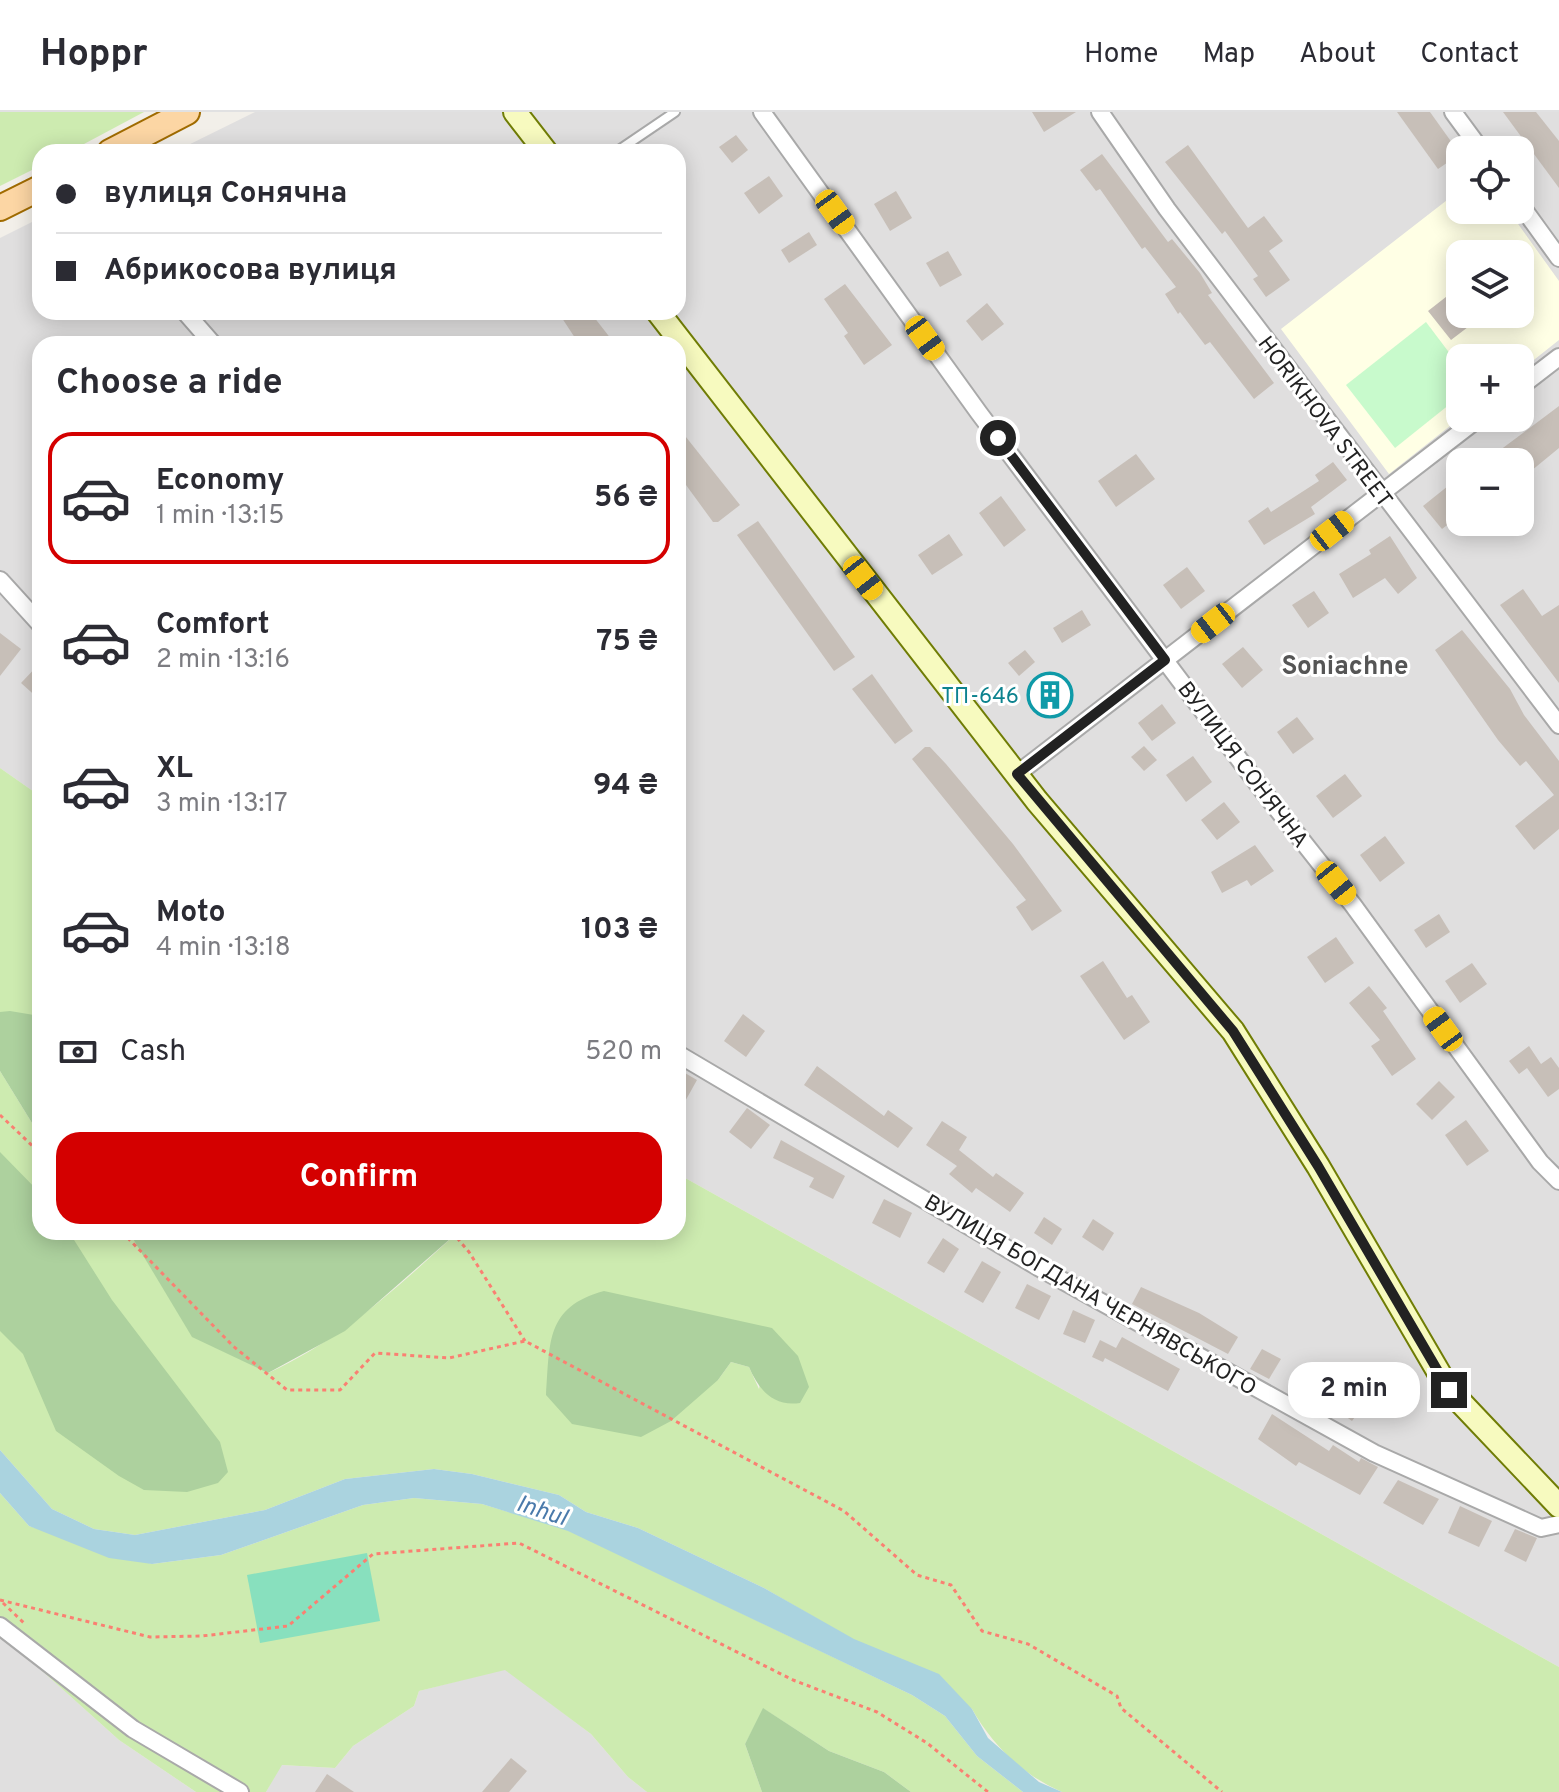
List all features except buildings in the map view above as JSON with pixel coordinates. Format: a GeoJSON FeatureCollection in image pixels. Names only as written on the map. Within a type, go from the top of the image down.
{"type":"FeatureCollection","features":[{"type":"Feature","properties":{"kind":"main road"},"geometry":{"type":"LineString","coordinates":[[125,144],[187,112]]}},
{"type":"Feature","properties":{"kind":"main road"},"geometry":{"type":"LineString","coordinates":[[0,208],[32,192]]}},
{"type":"Feature","properties":{"kind":"street"},"geometry":{"type":"LineString","coordinates":[[515,112],[540,144]]}},
{"type":"Feature","properties":{"kind":"street","name":"ВУЛИЦЯ СОНЯЧНА"},"geometry":{"type":"LineString","coordinates":[[762,112],[979,413],[1353,905],[1540,1162],[1559,1181]]}},
{"type":"Feature","properties":{"kind":"street","name":"HORIKHOVA STREET"},"geometry":{"type":"LineString","coordinates":[[1100,112],[1167,209],[1380,494],[1559,725]]}},
{"type":"Feature","properties":{"kind":"street"},"geometry":{"type":"LineString","coordinates":[[1453,112],[1471,136]]}},
{"type":"Feature","properties":{"kind":"street"},"geometry":{"type":"LineString","coordinates":[[1534,223],[1559,258]]}},
{"type":"Feature","properties":{"kind":"street"},"geometry":{"type":"LineString","coordinates":[[192,320],[206,336]]}},
{"type":"Feature","properties":{"kind":"street"},"geometry":{"type":"LineString","coordinates":[[664,320],[677,336]]}},
{"type":"Feature","properties":{"kind":"street"},"geometry":{"type":"LineString","coordinates":[[686,348],[1017,774],[1233,1031],[1318,1166],[1449,1390],[1559,1506]]}},
{"type":"Feature","properties":{"kind":"street"},"geometry":{"type":"LineString","coordinates":[[1534,376],[1559,357]]}},
{"type":"Feature","properties":{"kind":"street"},"geometry":{"type":"LineString","coordinates":[[1017,774],[1461,432]]}},
{"type":"Feature","properties":{"kind":"street"},"geometry":{"type":"LineString","coordinates":[[0,580],[32,615]]}},
{"type":"Feature","properties":{"kind":"street","name":"ВУЛИЦЯ БОГДАНА ЧЕРНЯВСЬКОГО"},"geometry":{"type":"LineString","coordinates":[[686,1059],[1038,1267],[1374,1453],[1541,1528],[1559,1524]]}},
{"type":"Feature","properties":{"kind":"street"},"geometry":{"type":"LineString","coordinates":[[0,1626],[133,1729],[240,1792]]}},
{"type":"Feature","properties":{"kind":"lane"},"geometry":{"type":"LineString","coordinates":[[628,144],[675,112]]}},
{"type":"Feature","properties":{"kind":"path"},"geometry":{"type":"LineString","coordinates":[[0,1115],[32,1145]]}},
{"type":"Feature","properties":{"kind":"path"},"geometry":{"type":"LineString","coordinates":[[130,1240],[233,1346],[287,1390],[340,1390],[375,1353],[449,1358],[525,1341]]}},
{"type":"Feature","properties":{"kind":"path"},"geometry":{"type":"LineString","coordinates":[[459,1240],[525,1341],[844,1511],[917,1575],[951,1585],[982,1631],[1028,1644],[1117,1696],[1121,1708],[1222,1792]]}},
{"type":"Feature","properties":{"kind":"path"},"geometry":{"type":"LineString","coordinates":[[0,1600],[150,1637],[202,1636],[288,1626],[373,1554],[519,1543],[793,1680],[877,1712],[927,1743],[988,1792]]}},
{"type":"Feature","properties":{"kind":"shaded area"},"geometry":{"type":"Polygon","coordinates":[[[255,112],[1559,112],[1559,1667],[686,1178],[686,336],[32,336],[32,790],[0,768],[0,238],[32,222],[32,320],[686,320],[686,144],[190,144],[255,112]]]}},
{"type":"Feature","properties":{"kind":"shaded area"},"geometry":{"type":"Polygon","coordinates":[[[1446,201],[1446,224],[1518,224],[1530,240],[1446,240],[1446,328],[1534,328],[1534,246],[1559,281],[1559,340],[1534,360],[1534,344],[1446,344],[1446,429],[1389,474],[1281,329],[1446,201]]]}},
{"type":"Feature","properties":{"kind":"shaded area"},"geometry":{"type":"Polygon","coordinates":[[[0,1633],[119,1740],[196,1792],[0,1792],[0,1633]]]}},
{"type":"Feature","properties":{"kind":"shaded area"},"geometry":{"type":"Polygon","coordinates":[[[505,1669],[591,1734],[628,1777],[647,1792],[266,1792],[281,1765],[335,1768],[353,1746],[414,1706],[419,1691],[505,1669]]]}},
{"type":"Feature","properties":{"kind":"green space"},"geometry":{"type":"Polygon","coordinates":[[[0,112],[144,112],[84,144],[32,144],[32,170],[0,186],[0,112]]]}},
{"type":"Feature","properties":{"kind":"green space"},"geometry":{"type":"Polygon","coordinates":[[[1426,322],[1446,348],[1446,407],[1395,448],[1346,385],[1426,322]]]}},
{"type":"Feature","properties":{"kind":"green space"},"geometry":{"type":"Polygon","coordinates":[[[0,768],[32,790],[32,1015],[0,1012],[0,768]]]}},
{"type":"Feature","properties":{"kind":"green space"},"geometry":{"type":"Polygon","coordinates":[[[0,1012],[32,1015],[32,1123],[0,1071],[0,1012]]]}},
{"type":"Feature","properties":{"kind":"green space"},"geometry":{"type":"Polygon","coordinates":[[[0,1071],[32,1123],[32,1240],[137,1240],[268,1373],[345,1328],[449,1240],[686,1240],[686,1178],[1559,1667],[1559,1792],[1062,1792],[1034,1777],[1010,1758],[989,1735],[972,1709],[764,1588],[638,1528],[586,1512],[559,1495],[472,1474],[434,1469],[345,1479],[265,1510],[135,1535],[94,1529],[52,1509],[0,1450],[0,1071]],[[772,1328],[572,1424],[718,1380],[731,1362],[749,1367],[759,1389],[772,1328]]]}},
{"type":"Feature","properties":{"kind":"green space"},"geometry":{"type":"Polygon","coordinates":[[[0,1152],[32,1185],[32,1240],[74,1240],[112,1300],[220,1442],[228,1472],[218,1483],[187,1492],[144,1490],[119,1476],[56,1431],[23,1354],[0,1331],[0,1152]]]}},
{"type":"Feature","properties":{"kind":"green space"},"geometry":{"type":"Polygon","coordinates":[[[134,1240],[449,1240],[345,1331],[268,1373],[192,1337],[134,1240]]]}},
{"type":"Feature","properties":{"kind":"green space"},"geometry":{"type":"Polygon","coordinates":[[[604,1291],[772,1328],[798,1356],[809,1387],[800,1403],[782,1402],[762,1390],[749,1367],[731,1362],[718,1380],[671,1421],[641,1437],[572,1424],[546,1395],[548,1359],[554,1330],[571,1307],[604,1291]]]}},
{"type":"Feature","properties":{"kind":"green space"},"geometry":{"type":"Polygon","coordinates":[[[0,1493],[29,1526],[152,1564],[221,1555],[363,1505],[414,1498],[482,1504],[568,1530],[912,1695],[945,1716],[977,1756],[1023,1792],[911,1792],[884,1772],[829,1751],[764,1709],[745,1744],[762,1792],[647,1792],[628,1777],[591,1734],[505,1670],[419,1691],[414,1706],[353,1746],[335,1768],[282,1765],[266,1792],[196,1792],[119,1740],[0,1633],[0,1493]]]}},
{"type":"Feature","properties":{"kind":"green space"},"geometry":{"type":"Polygon","coordinates":[[[367,1553],[380,1621],[260,1643],[247,1575],[367,1553]]]}},
{"type":"Feature","properties":{"kind":"green space"},"geometry":{"type":"Polygon","coordinates":[[[763,1708],[829,1751],[884,1772],[911,1792],[762,1792],[745,1744],[763,1708]]]}},
{"type":"Feature","properties":{"kind":"water","name":"Inhul"},"geometry":{"type":"Polygon","coordinates":[[[0,1450],[52,1509],[94,1529],[135,1535],[265,1510],[345,1479],[434,1469],[472,1474],[559,1495],[586,1512],[638,1528],[764,1588],[854,1639],[939,1674],[972,1709],[988,1738],[1039,1782],[1062,1792],[1023,1792],[977,1756],[945,1716],[912,1695],[568,1531],[482,1504],[414,1498],[363,1505],[221,1555],[152,1564],[109,1558],[29,1526],[0,1493],[0,1450]]]}},
{"type":"Feature","properties":{"kind":"place","name":"ТП-646"},"geometry":{"type":"Point","coordinates":[1050,695]}},
{"type":"Feature","properties":{"kind":"district","name":"Soniachne"},"geometry":{"type":"Point","coordinates":[1345,665]}},
{"type":"Feature","properties":{"kind":"route"},"geometry":{"type":"LineString","coordinates":[[998,438],[1165,660],[1017,774],[1233,1031],[1318,1166],[1449,1390]]}}]}
